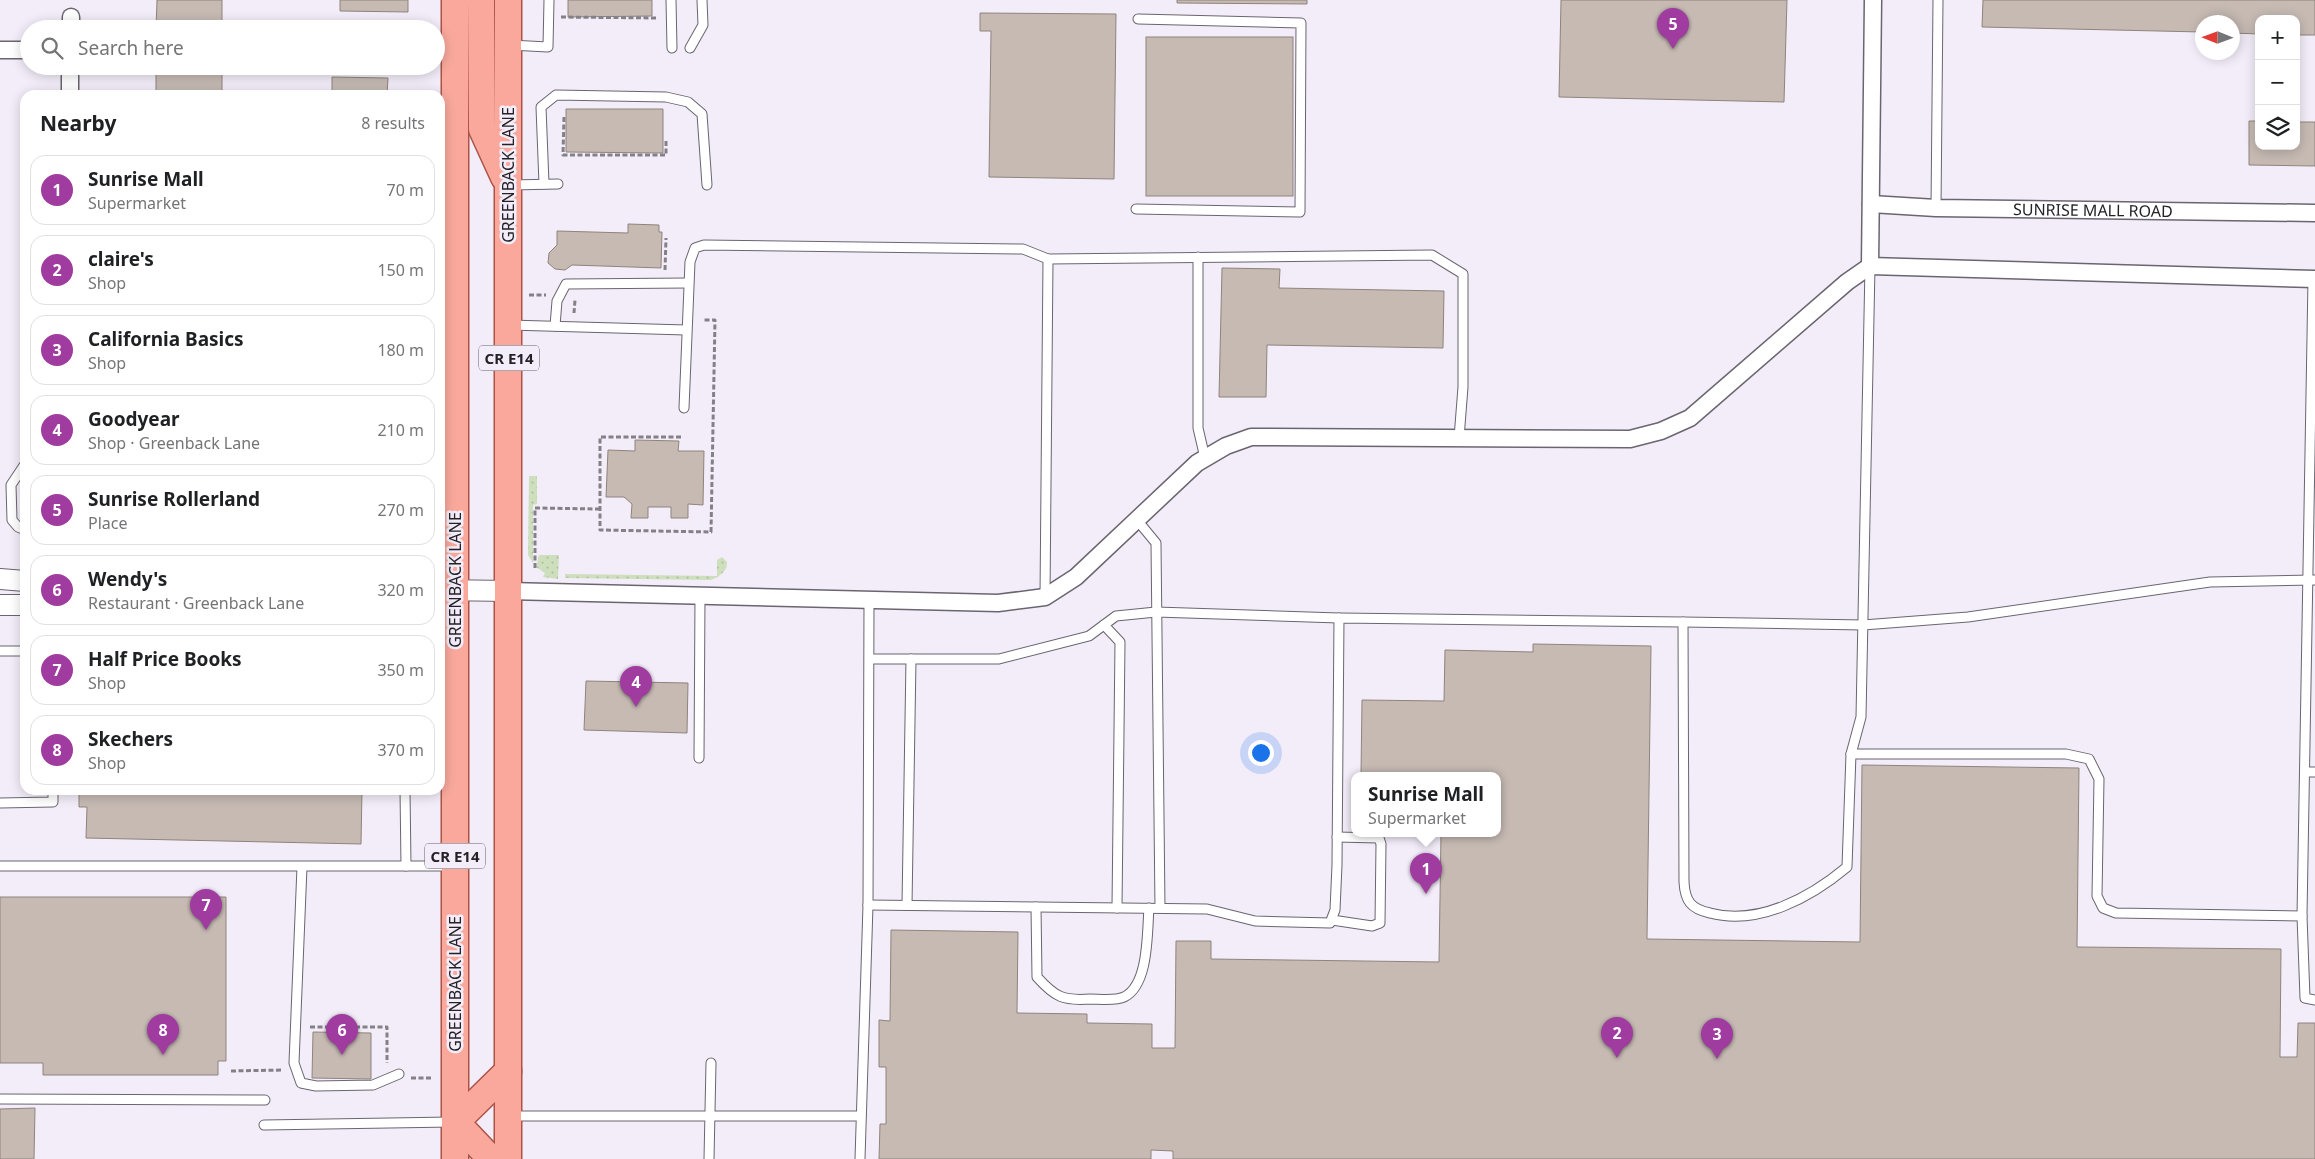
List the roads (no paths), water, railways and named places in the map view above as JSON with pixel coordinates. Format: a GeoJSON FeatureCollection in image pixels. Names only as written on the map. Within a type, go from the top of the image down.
{"type":"FeatureCollection","features":[{"type":"Feature","properties":{"kind":"main road","name":"GREENBACK LANE"},"geometry":{"type":"LineString","coordinates":[[454,0],[445,42],[449,143],[451,338],[448,590],[454,866],[455,1159]]}},
{"type":"Feature","properties":{"kind":"main road"},"geometry":{"type":"LineString","coordinates":[[481,0],[482,129],[508,185]]}},
{"type":"Feature","properties":{"kind":"main road","name":"GREENBACK LANE"},"geometry":{"type":"LineString","coordinates":[[508,0],[508,1159]]}},
{"type":"Feature","properties":{"kind":"main road"},"geometry":{"type":"LineString","coordinates":[[491,1159],[456,1122],[508,1071]]}},
{"type":"Feature","properties":{"kind":"street"},"geometry":{"type":"LineString","coordinates":[[1870,266],[1872,0]]}},
{"type":"Feature","properties":{"kind":"street"},"geometry":{"type":"LineString","coordinates":[[0,50],[20,50]]}},
{"type":"Feature","properties":{"kind":"street"},"geometry":{"type":"LineString","coordinates":[[70,75],[70,90]]}},
{"type":"Feature","properties":{"kind":"street","name":"SUNRISE MALL ROAD"},"geometry":{"type":"LineString","coordinates":[[1871,204],[1936,208],[2315,213]]}},
{"type":"Feature","properties":{"kind":"street"},"geometry":{"type":"LineString","coordinates":[[448,590],[998,603],[1045,597],[1076,578],[1197,463],[1226,446],[1251,437],[1630,439],[1661,431],[1690,418],[1847,282],[1870,266],[2314,279]]}},
{"type":"Feature","properties":{"kind":"street"},"geometry":{"type":"LineString","coordinates":[[0,579],[20,581]]}},
{"type":"Feature","properties":{"kind":"street"},"geometry":{"type":"LineString","coordinates":[[0,605],[20,605]]}},
{"type":"Feature","properties":{"kind":"lane"},"geometry":{"type":"LineString","coordinates":[[508,44],[548,47],[549,0]]}},
{"type":"Feature","properties":{"kind":"lane"},"geometry":{"type":"LineString","coordinates":[[671,0],[672,48]]}},
{"type":"Feature","properties":{"kind":"lane"},"geometry":{"type":"LineString","coordinates":[[690,48],[703,25],[702,0]]}},
{"type":"Feature","properties":{"kind":"lane"},"geometry":{"type":"LineString","coordinates":[[1936,208],[1938,0]]}},
{"type":"Feature","properties":{"kind":"lane"},"geometry":{"type":"LineString","coordinates":[[1136,209],[1300,212],[1300,23],[1138,19]]}},
{"type":"Feature","properties":{"kind":"lane"},"geometry":{"type":"LineString","coordinates":[[544,184],[541,107],[556,95],[666,97],[688,102],[702,114],[707,185]]}},
{"type":"Feature","properties":{"kind":"lane"},"geometry":{"type":"LineString","coordinates":[[508,185],[558,184]]}},
{"type":"Feature","properties":{"kind":"lane"},"geometry":{"type":"LineString","coordinates":[[684,408],[686,320],[691,254],[695,248],[704,245],[1023,249],[1048,259],[1432,255],[1463,274],[1462,387],[1459,438]]}},
{"type":"Feature","properties":{"kind":"lane"},"geometry":{"type":"LineString","coordinates":[[1198,257],[1198,428],[1205,458]]}},
{"type":"Feature","properties":{"kind":"lane"},"geometry":{"type":"LineString","coordinates":[[1045,597],[1048,259]]}},
{"type":"Feature","properties":{"kind":"lane"},"geometry":{"type":"LineString","coordinates":[[1682,622],[1684,882],[1686,900],[1692,907],[1721,916],[1760,914],[1810,892],[1847,867],[1849,772],[1851,754],[1861,717],[1870,266]]}},
{"type":"Feature","properties":{"kind":"lane"},"geometry":{"type":"LineString","coordinates":[[2314,279],[2312,579],[2302,916],[2305,998],[2315,1000]]}},
{"type":"Feature","properties":{"kind":"lane"},"geometry":{"type":"LineString","coordinates":[[555,326],[557,302],[566,284],[688,283]]}},
{"type":"Feature","properties":{"kind":"lane"},"geometry":{"type":"LineString","coordinates":[[509,325],[686,330]]}},
{"type":"Feature","properties":{"kind":"lane"},"geometry":{"type":"LineString","coordinates":[[20,472],[11,485],[12,520],[20,528]]}},
{"type":"Feature","properties":{"kind":"lane"},"geometry":{"type":"LineString","coordinates":[[1137,520],[1156,543],[1160,908]]}},
{"type":"Feature","properties":{"kind":"lane"},"geometry":{"type":"LineString","coordinates":[[870,659],[999,659],[1089,636],[1116,616],[1156,612],[1339,618],[1863,625],[1968,617],[2210,582],[2312,579]]}},
{"type":"Feature","properties":{"kind":"lane"},"geometry":{"type":"LineString","coordinates":[[699,758],[700,596]]}},
{"type":"Feature","properties":{"kind":"lane"},"geometry":{"type":"LineString","coordinates":[[860,1159],[868,905],[870,659],[868,601]]}},
{"type":"Feature","properties":{"kind":"lane"},"geometry":{"type":"LineString","coordinates":[[868,905],[1207,909],[1256,921],[1330,923],[1335,910],[1339,618]]}},
{"type":"Feature","properties":{"kind":"lane"},"geometry":{"type":"LineString","coordinates":[[1104,624],[1120,642],[1117,908]]}},
{"type":"Feature","properties":{"kind":"lane"},"geometry":{"type":"LineString","coordinates":[[0,651],[20,651]]}},
{"type":"Feature","properties":{"kind":"lane"},"geometry":{"type":"LineString","coordinates":[[908,906],[911,659]]}},
{"type":"Feature","properties":{"kind":"lane"},"geometry":{"type":"LineString","coordinates":[[1851,754],[2066,754],[2088,759],[2099,779],[2097,896],[2103,908],[2116,913],[2302,916]]}},
{"type":"Feature","properties":{"kind":"lane"},"geometry":{"type":"LineString","coordinates":[[2305,772],[2315,772]]}},
{"type":"Feature","properties":{"kind":"lane"},"geometry":{"type":"LineString","coordinates":[[0,803],[53,802],[53,795]]}},
{"type":"Feature","properties":{"kind":"lane"},"geometry":{"type":"LineString","coordinates":[[405,795],[406,866]]}},
{"type":"Feature","properties":{"kind":"lane"},"geometry":{"type":"LineString","coordinates":[[1332,920],[1372,926],[1380,923],[1381,844],[1379,838],[1337,837]]}},
{"type":"Feature","properties":{"kind":"lane"},"geometry":{"type":"LineString","coordinates":[[0,866],[454,866]]}},
{"type":"Feature","properties":{"kind":"lane"},"geometry":{"type":"LineString","coordinates":[[302,867],[294,1062],[301,1083],[316,1086],[374,1085],[399,1072]]}},
{"type":"Feature","properties":{"kind":"lane"},"geometry":{"type":"LineString","coordinates":[[1036,907],[1037,977],[1050,992],[1068,1000],[1123,998],[1135,990],[1142,974],[1149,908]]}},
{"type":"Feature","properties":{"kind":"lane"},"geometry":{"type":"LineString","coordinates":[[709,1159],[711,1063]]}},
{"type":"Feature","properties":{"kind":"lane"},"geometry":{"type":"LineString","coordinates":[[0,1099],[264,1100]]}},
{"type":"Feature","properties":{"kind":"lane"},"geometry":{"type":"LineString","coordinates":[[508,1116],[861,1116]]}},
{"type":"Feature","properties":{"kind":"lane"},"geometry":{"type":"LineString","coordinates":[[264,1125],[456,1122]]}},
{"type":"Feature","properties":{"kind":"place","name":"Sunrise Rollerland"},"geometry":{"type":"Point","coordinates":[1673,49]}},
{"type":"Feature","properties":{"kind":"place","name":"Goodyear"},"geometry":{"type":"Point","coordinates":[636,707]}},
{"type":"Feature","properties":{"kind":"place","name":"Sunrise Mall"},"geometry":{"type":"Point","coordinates":[1426,894]}},
{"type":"Feature","properties":{"kind":"place","name":"Half Price Books"},"geometry":{"type":"Point","coordinates":[206,930]}},
{"type":"Feature","properties":{"kind":"place","name":"Skechers"},"geometry":{"type":"Point","coordinates":[163,1055]}},
{"type":"Feature","properties":{"kind":"place","name":"Wendy's"},"geometry":{"type":"Point","coordinates":[342,1055]}},
{"type":"Feature","properties":{"kind":"place","name":"claire's"},"geometry":{"type":"Point","coordinates":[1617,1058]}},
{"type":"Feature","properties":{"kind":"place","name":"California Basics"},"geometry":{"type":"Point","coordinates":[1717,1059]}}]}
